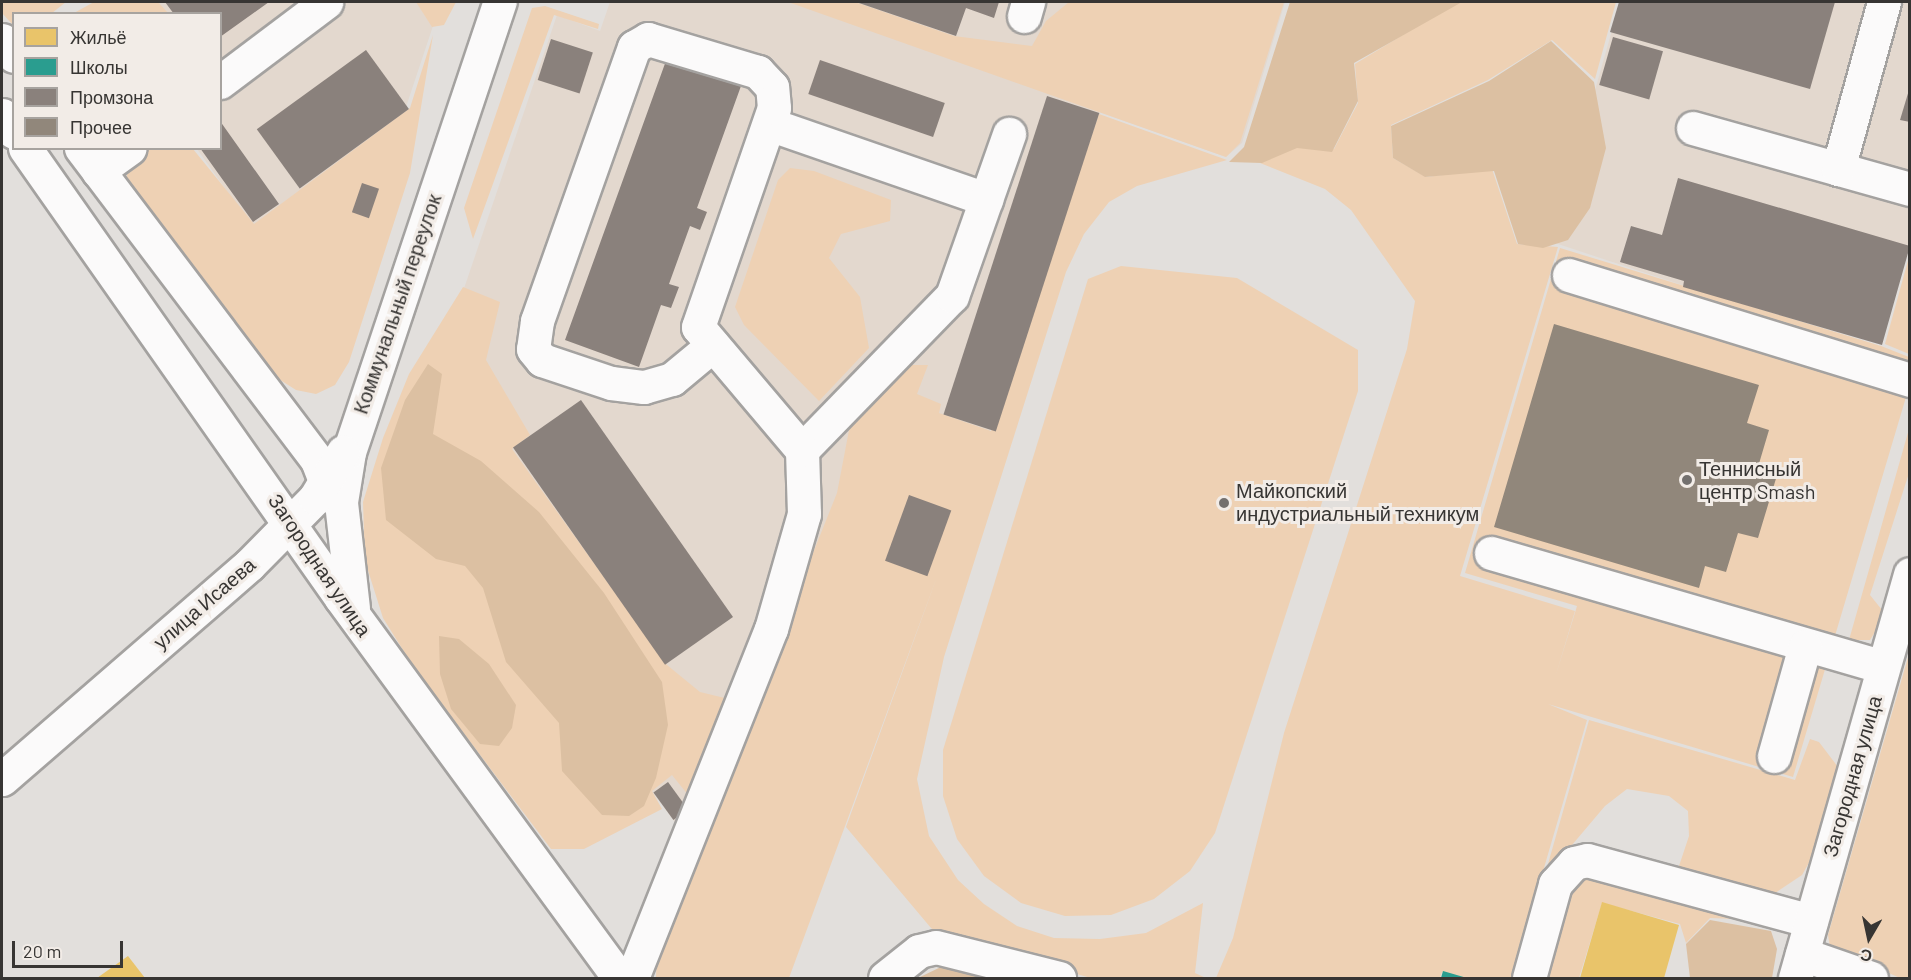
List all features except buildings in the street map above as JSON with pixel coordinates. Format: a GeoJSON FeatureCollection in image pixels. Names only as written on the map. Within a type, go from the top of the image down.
{"type":"FeatureCollection","features":[{"type":"Feature","properties":{"kind":"street"},"geometry":{"type":"LineString","coordinates":[[222,80],[326,2]]}},
{"type":"Feature","properties":{"kind":"street","name":"Коммунальный переулок"},"geometry":{"type":"LineString","coordinates":[[354,616],[344,550],[341,502],[365,394],[500,2]]}},
{"type":"Feature","properties":{"kind":"street"},"geometry":{"type":"LineString","coordinates":[[1838,169],[1884,2]]}},
{"type":"Feature","properties":{"kind":"street"},"geometry":{"type":"LineString","coordinates":[[632,978],[771,629],[804,514],[802,450],[698,327],[769,123],[772,87],[758,72],[668,41],[648,39],[634,47],[532,335],[533,349],[542,360],[611,383],[644,387],[672,379],[713,345]]}},
{"type":"Feature","properties":{"kind":"street"},"geometry":{"type":"LineString","coordinates":[[2,40],[12,53]]}},
{"type":"Feature","properties":{"kind":"street"},"geometry":{"type":"LineString","coordinates":[[2,115],[12,129]]}},
{"type":"Feature","properties":{"kind":"street"},"geometry":{"type":"LineString","coordinates":[[769,123],[986,199]]}},
{"type":"Feature","properties":{"kind":"street"},"geometry":{"type":"LineString","coordinates":[[1693,128],[1910,189]]}},
{"type":"Feature","properties":{"kind":"street"},"geometry":{"type":"LineString","coordinates":[[802,450],[952,296],[1008,134]]}},
{"type":"Feature","properties":{"kind":"street","name":"Загородная улица"},"geometry":{"type":"LineString","coordinates":[[26,150],[291,522],[354,616],[619,978]]}},
{"type":"Feature","properties":{"kind":"street"},"geometry":{"type":"LineString","coordinates":[[123,150],[89,160],[317,460],[344,550]]}},
{"type":"Feature","properties":{"kind":"street"},"geometry":{"type":"LineString","coordinates":[[1569,275],[1910,380]]}},
{"type":"Feature","properties":{"kind":"street","name":"улица Исаева"},"geometry":{"type":"LineString","coordinates":[[2,779],[291,522],[325,481],[365,394]]}},
{"type":"Feature","properties":{"kind":"street"},"geometry":{"type":"LineString","coordinates":[[1491,553],[1883,667]]}},
{"type":"Feature","properties":{"kind":"street","name":"Загородная улица"},"geometry":{"type":"LineString","coordinates":[[1798,966],[1910,573]]}},
{"type":"Feature","properties":{"kind":"street"},"geometry":{"type":"LineString","coordinates":[[1774,756],[1805,646]]}},
{"type":"Feature","properties":{"kind":"street"},"geometry":{"type":"LineString","coordinates":[[1529,978],[1555,884],[1574,863],[1587,861],[1811,921]]}},
{"type":"Feature","properties":{"kind":"street"},"geometry":{"type":"LineString","coordinates":[[885,978],[919,951],[936,947],[1059,978]]}},
{"type":"Feature","properties":{"kind":"street"},"geometry":{"type":"LineString","coordinates":[[1798,966],[1871,978]]}},
{"type":"Feature","properties":{"kind":"shaded area"},"geometry":{"type":"Polygon","coordinates":[[[2,2],[66,2],[53,12],[12,12],[12,24],[2,13],[2,2]]]}},
{"type":"Feature","properties":{"kind":"shaded area"},"geometry":{"type":"Polygon","coordinates":[[[92,2],[441,2],[336,317],[323,326],[198,150],[222,150],[222,12],[99,12],[92,2]]]}},
{"type":"Feature","properties":{"kind":"shaded area"},"geometry":{"type":"Polygon","coordinates":[[[94,2],[158,2],[167,12],[76,12],[94,2]]]}},
{"type":"Feature","properties":{"kind":"shaded area"},"geometry":{"type":"Polygon","coordinates":[[[416,2],[456,2],[444,25],[432,27],[416,2]]]}},
{"type":"Feature","properties":{"kind":"shaded area"},"geometry":{"type":"Polygon","coordinates":[[[610,2],[1285,2],[1242,143],[1226,157],[1100,112],[990,430],[788,975],[406,459],[557,15],[600,31],[610,2]]]}},
{"type":"Feature","properties":{"kind":"shaded area"},"geometry":{"type":"Polygon","coordinates":[[[788,2],[855,2],[954,36],[1032,46],[1046,21],[1069,2],[1284,2],[1240,143],[1226,157],[788,2]]]}},
{"type":"Feature","properties":{"kind":"shaded area"},"geometry":{"type":"Polygon","coordinates":[[[1290,2],[1462,2],[1354,63],[1358,101],[1332,152],[1297,148],[1262,163],[1229,162],[1244,147],[1290,2]]]}},
{"type":"Feature","properties":{"kind":"shaded area"},"geometry":{"type":"Polygon","coordinates":[[[1457,2],[1616,2],[1595,79],[1552,40],[1488,80],[1391,125],[1393,158],[1426,177],[1492,169],[1517,244],[1558,247],[1460,576],[1575,611],[1555,678],[1577,606],[1465,573],[1560,248],[1881,346],[1909,357],[1909,387],[1793,777],[1548,704],[1587,720],[1512,978],[1462,978],[1442,972],[1440,978],[1216,978],[1233,938],[1284,733],[1407,349],[1415,301],[1351,210],[1325,189],[1260,163],[1296,145],[1334,149],[1358,103],[1355,64],[1457,2]]]}},
{"type":"Feature","properties":{"kind":"shaded area"},"geometry":{"type":"Polygon","coordinates":[[[1620,2],[1909,2],[1909,246],[1685,286],[1552,242],[1620,2]]]}},
{"type":"Feature","properties":{"kind":"shaded area"},"geometry":{"type":"Polygon","coordinates":[[[545,6],[599,24],[598,29],[554,15],[473,239],[464,208],[532,8],[545,6]]]}},
{"type":"Feature","properties":{"kind":"shaded area"},"geometry":{"type":"Polygon","coordinates":[[[433,35],[410,173],[349,362],[335,385],[316,394],[296,390],[274,376],[128,186],[126,169],[145,150],[194,150],[254,224],[410,108],[433,35]]]}},
{"type":"Feature","properties":{"kind":"shaded area"},"geometry":{"type":"Polygon","coordinates":[[[1551,41],[1594,82],[1606,148],[1590,208],[1568,240],[1543,248],[1518,244],[1494,171],[1425,177],[1393,158],[1391,126],[1489,81],[1551,41]]]}},
{"type":"Feature","properties":{"kind":"shaded area"},"geometry":{"type":"Polygon","coordinates":[[[1099,114],[1227,160],[1137,186],[1109,202],[1084,234],[1066,272],[944,657],[917,779],[929,836],[958,880],[984,904],[1017,926],[1054,938],[1100,939],[1146,933],[1203,903],[1195,973],[1206,978],[1091,978],[946,938],[931,928],[846,827],[938,574],[789,978],[656,978],[657,947],[668,916],[837,493],[850,425],[883,381],[908,365],[928,365],[917,394],[941,404],[939,413],[991,431],[1099,114]]]}},
{"type":"Feature","properties":{"kind":"shaded area"},"geometry":{"type":"Polygon","coordinates":[[[790,168],[814,171],[891,200],[890,221],[841,234],[829,258],[860,297],[869,348],[819,401],[744,325],[735,307],[778,180],[790,168]]]}},
{"type":"Feature","properties":{"kind":"shaded area"},"geometry":{"type":"Polygon","coordinates":[[[1909,257],[1909,354],[1885,344],[1909,257]]]}},
{"type":"Feature","properties":{"kind":"shaded area"},"geometry":{"type":"Polygon","coordinates":[[[1121,266],[1237,278],[1358,350],[1358,391],[1215,833],[1190,871],[1154,899],[1111,915],[1065,916],[1021,903],[984,876],[957,839],[943,796],[943,750],[1088,279],[1121,266]]]}},
{"type":"Feature","properties":{"kind":"shaded area"},"geometry":{"type":"Polygon","coordinates":[[[463,287],[500,302],[486,360],[530,435],[512,449],[667,665],[700,692],[733,700],[693,801],[672,775],[652,791],[662,809],[584,849],[551,849],[413,666],[383,618],[365,561],[363,502],[383,438],[409,374],[463,287]]]}},
{"type":"Feature","properties":{"kind":"shaded area"},"geometry":{"type":"Polygon","coordinates":[[[428,364],[442,374],[433,434],[481,461],[539,512],[604,593],[662,682],[668,725],[656,778],[644,806],[629,816],[602,815],[562,771],[559,723],[506,662],[483,588],[465,566],[436,559],[386,520],[381,468],[405,400],[428,364]]]}},
{"type":"Feature","properties":{"kind":"shaded area"},"geometry":{"type":"Polygon","coordinates":[[[1909,429],[1909,473],[1870,595],[1882,610],[1878,627],[1870,640],[1849,640],[1909,429]]]}},
{"type":"Feature","properties":{"kind":"shaded area"},"geometry":{"type":"Polygon","coordinates":[[[439,636],[459,639],[489,664],[516,705],[512,728],[499,746],[480,744],[451,709],[440,674],[439,636]]]}},
{"type":"Feature","properties":{"kind":"shaded area"},"geometry":{"type":"Polygon","coordinates":[[[1909,654],[1909,978],[1900,978],[1830,947],[1828,935],[1909,654]]]}},
{"type":"Feature","properties":{"kind":"shaded area"},"geometry":{"type":"Polygon","coordinates":[[[1589,720],[1795,780],[1810,739],[1819,742],[1838,767],[1815,852],[1802,875],[1760,903],[1677,872],[1689,836],[1688,811],[1669,796],[1627,789],[1605,806],[1561,858],[1548,864],[1589,720]]]}},
{"type":"Feature","properties":{"kind":"shaded area"},"geometry":{"type":"Polygon","coordinates":[[[1589,877],[1614,881],[1736,919],[1710,918],[1686,943],[1680,924],[1602,903],[1579,978],[1540,978],[1562,900],[1573,884],[1589,877]]]}},
{"type":"Feature","properties":{"kind":"shaded area"},"geometry":{"type":"Polygon","coordinates":[[[1710,920],[1771,931],[1777,949],[1772,978],[1690,978],[1686,944],[1710,920]]]}},
{"type":"Feature","properties":{"kind":"shaded area"},"geometry":{"type":"Polygon","coordinates":[[[945,965],[1009,978],[918,978],[945,965]]]}},
{"type":"Feature","properties":{"kind":"place","name":"Теннисный центр Smash"},"geometry":{"type":"Point","coordinates":[1687,480]}},
{"type":"Feature","properties":{"kind":"place","name":"Майкопский индустриальный техникум"},"geometry":{"type":"Point","coordinates":[1224,503]}}]}
